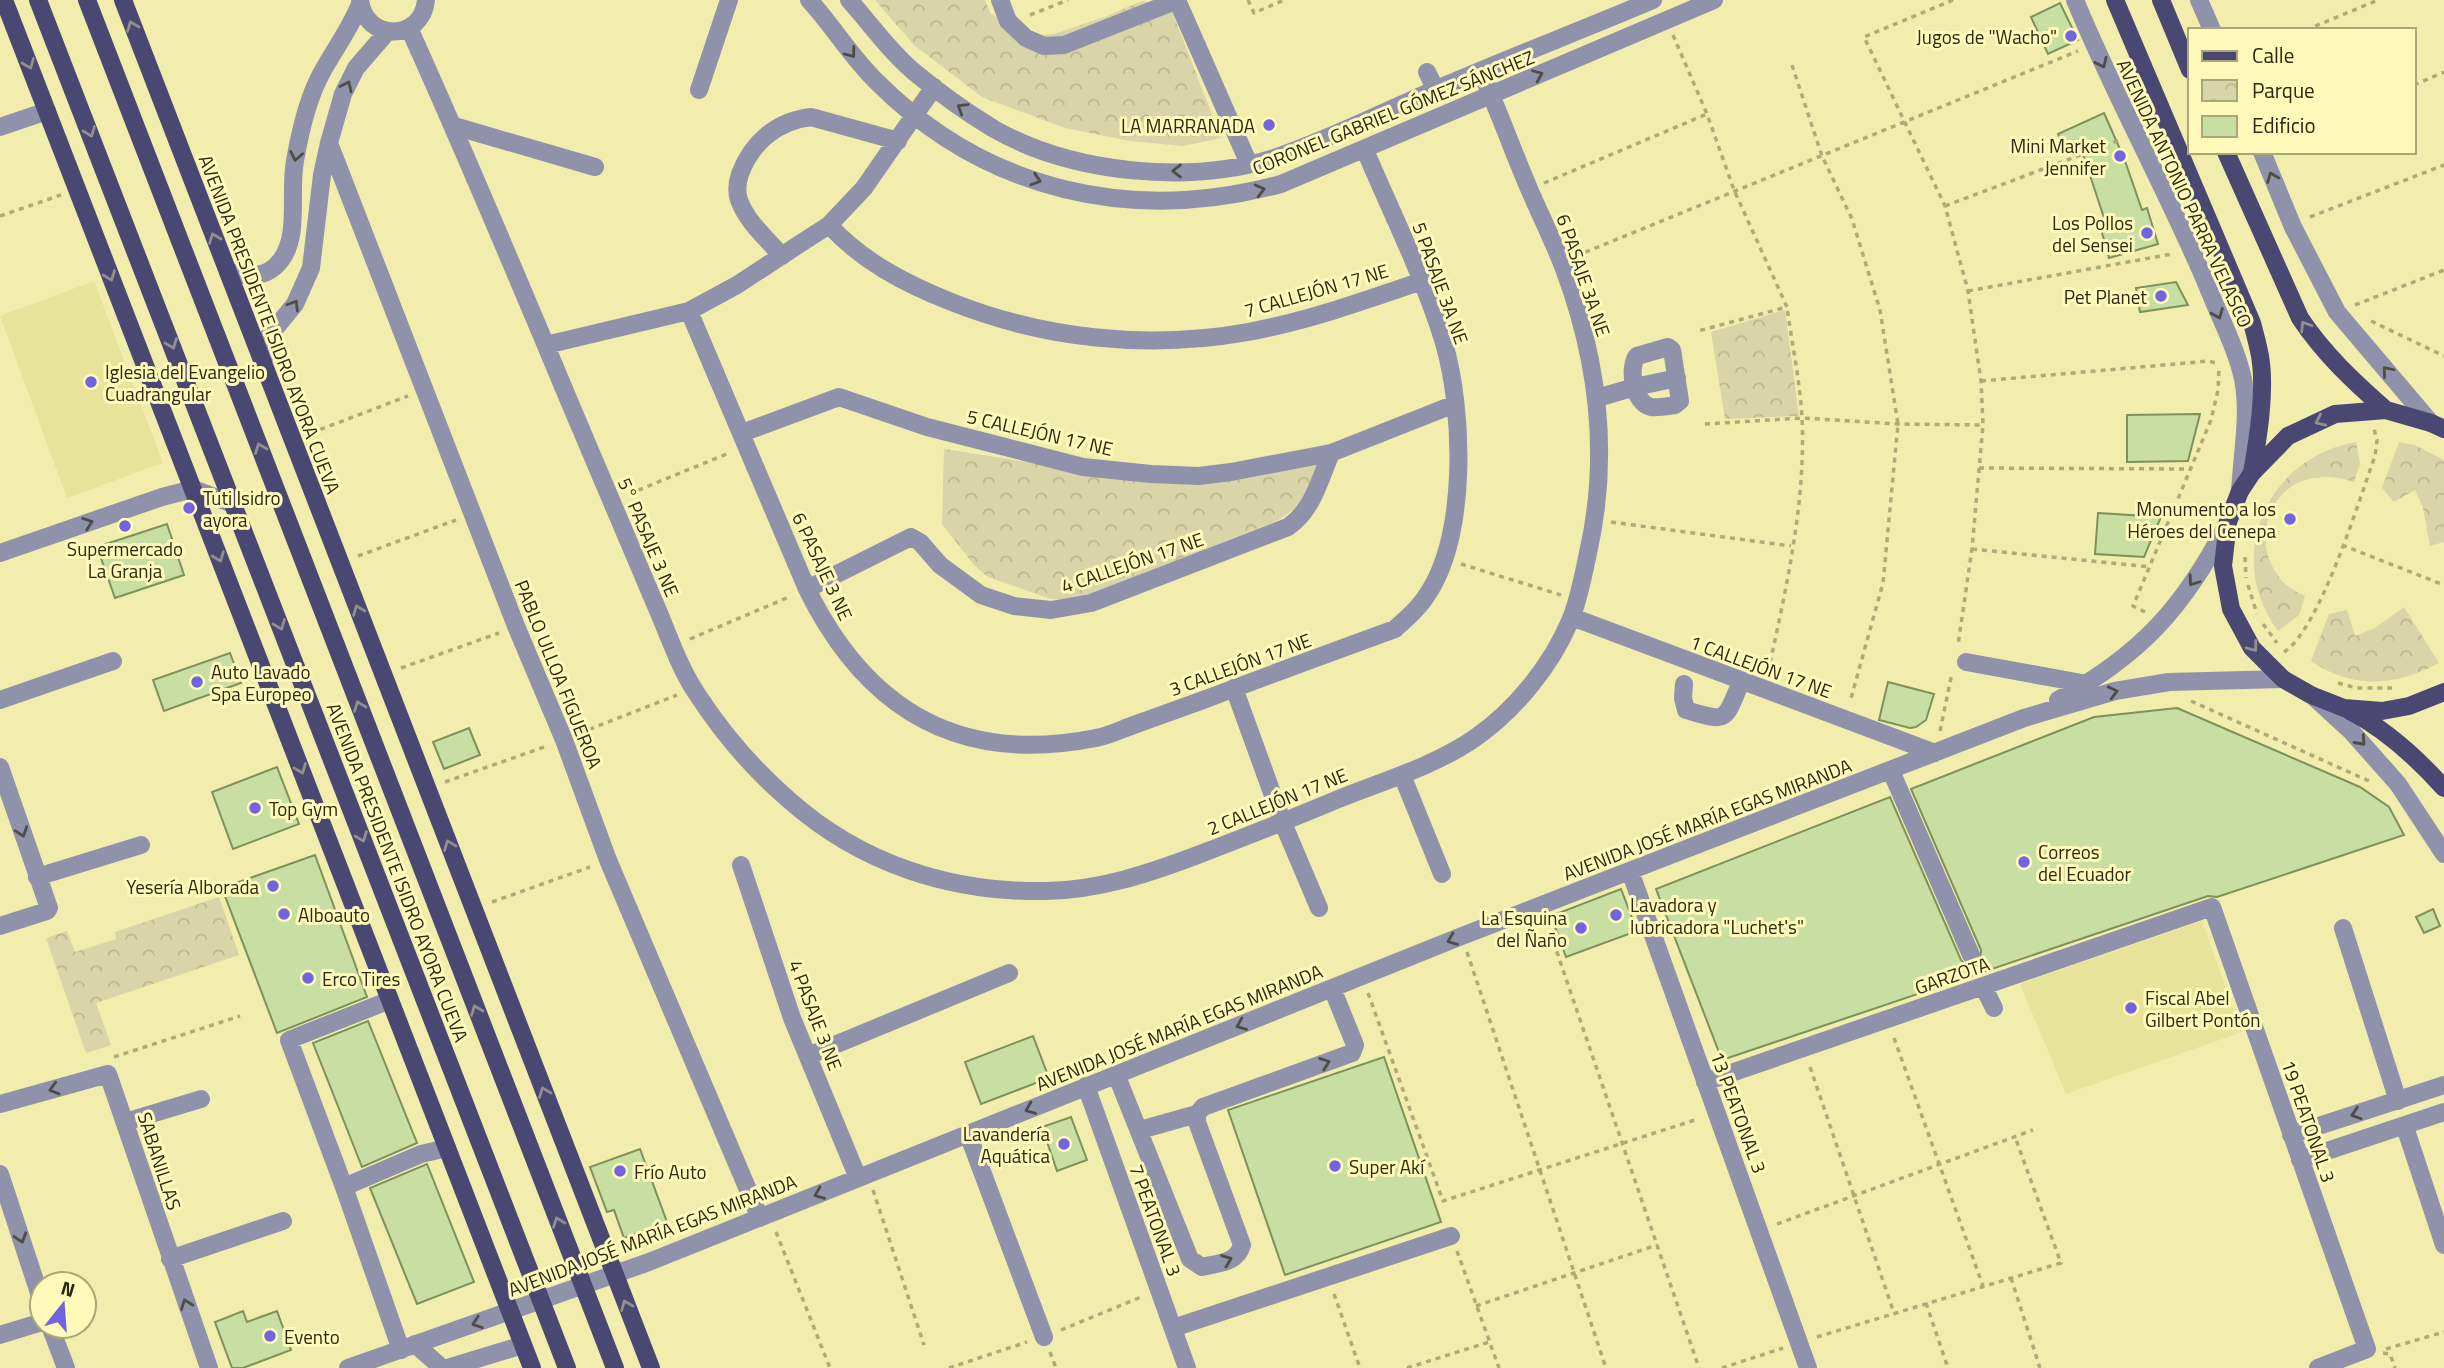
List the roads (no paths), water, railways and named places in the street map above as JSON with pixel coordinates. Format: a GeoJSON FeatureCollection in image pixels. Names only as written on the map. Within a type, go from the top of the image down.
{"type":"FeatureCollection","features":[{"type":"Feature","properties":{"kind":"main road"},"geometry":{"type":"LineString","coordinates":[[4,0],[532,1368]]}},
{"type":"Feature","properties":{"kind":"main road","name":"AVENIDA PRESIDENTE ISIDRO AYORA CUEVA"},"geometry":{"type":"LineString","coordinates":[[38,0],[568,1368]]}},
{"type":"Feature","properties":{"kind":"main road","name":"AVENIDA PRESIDENTE ISIDRO AYORA CUEVA"},"geometry":{"type":"LineString","coordinates":[[87,0],[615,1368]]}},
{"type":"Feature","properties":{"kind":"main road","name":"AVENIDA PRESIDENTE ISIDRO AYORA CUEVA"},"geometry":{"type":"LineString","coordinates":[[122,0],[651,1368]]}},
{"type":"Feature","properties":{"kind":"main road","name":"AVENIDA ANTONIO PARRA VELASCO"},"geometry":{"type":"LineString","coordinates":[[2115,0],[2252,323],[2260,357],[2258,437],[2252,473]]}},
{"type":"Feature","properties":{"kind":"main road"},"geometry":{"type":"LineString","coordinates":[[2161,0],[2188,65]]}},
{"type":"Feature","properties":{"kind":"main road"},"geometry":{"type":"LineString","coordinates":[[2227,154],[2300,318],[2316,342],[2336,364],[2386,410]]}},
{"type":"Feature","properties":{"kind":"main road"},"geometry":{"type":"LineString","coordinates":[[2438,426],[2386,410],[2335,414],[2288,436],[2252,473],[2240,491],[2228,522],[2223,566],[2231,609],[2252,648],[2283,679],[2311,695],[2370,721],[2400,744],[2444,788]]}},
{"type":"Feature","properties":{"kind":"main road"},"geometry":{"type":"LineString","coordinates":[[2344,708],[2382,711],[2409,706],[2444,692]]}},
{"type":"Feature","properties":{"kind":"street"},"geometry":{"type":"LineString","coordinates":[[699,90],[729,0]]}},
{"type":"Feature","properties":{"kind":"street","name":"CORONEL GABRIEL GÓMEZ SÁNCHEZ"},"geometry":{"type":"LineString","coordinates":[[809,0],[876,82],[915,117],[954,143],[992,164],[1070,191],[1144,202],[1219,198],[1281,184],[1714,0]]}},
{"type":"Feature","properties":{"kind":"street","name":"CORONEL GABRIEL GÓMEZ SÁNCHEZ"},"geometry":{"type":"LineString","coordinates":[[849,0],[884,43],[912,70],[996,130],[1082,162],[1121,169],[1165,172],[1203,171],[1249,164],[1308,146],[1653,0]]}},
{"type":"Feature","properties":{"kind":"street"},"geometry":{"type":"LineString","coordinates":[[1000,0],[1008,21],[1026,38],[1044,46],[1065,45],[1177,0],[1249,164]]}},
{"type":"Feature","properties":{"kind":"street","name":"AVENIDA ANTONIO PARRA VELASCO"},"geometry":{"type":"LineString","coordinates":[[2075,0],[2192,250],[2237,358],[2244,382],[2245,414],[2240,491]]}},
{"type":"Feature","properties":{"kind":"street"},"geometry":{"type":"LineString","coordinates":[[2199,0],[2211,28]]}},
{"type":"Feature","properties":{"kind":"street"},"geometry":{"type":"LineString","coordinates":[[360,2],[370,23],[388,32],[410,28],[422,16],[428,3]]}},
{"type":"Feature","properties":{"kind":"street"},"geometry":{"type":"LineString","coordinates":[[313,254],[301,265],[288,255],[292,232],[291,187],[306,113],[320,76],[352,24],[360,2]]}},
{"type":"Feature","properties":{"kind":"street","name":"5° PASAJE 3 NE"},"geometry":{"type":"LineString","coordinates":[[410,28],[693,689],[735,747],[762,775],[800,810],[847,845],[889,864],[928,876],[975,886],[1024,891]]}},
{"type":"Feature","properties":{"kind":"street"},"geometry":{"type":"LineString","coordinates":[[263,363],[268,337],[287,316],[303,290],[313,254],[322,175],[343,94],[356,68],[388,32]]}},
{"type":"Feature","properties":{"kind":"street"},"geometry":{"type":"LineString","coordinates":[[1427,72],[1436,90]]}},
{"type":"Feature","properties":{"kind":"street","name":"6 PASAJE 3A NE"},"geometry":{"type":"LineString","coordinates":[[1481,72],[1562,262],[1580,316],[1597,398],[1599,457],[1595,519],[1577,599],[1572,617],[1555,650],[1522,695]]}},
{"type":"Feature","properties":{"kind":"street"},"geometry":{"type":"LineString","coordinates":[[546,345],[689,311],[737,285],[829,225],[864,187],[934,87]]}},
{"type":"Feature","properties":{"kind":"street"},"geometry":{"type":"LineString","coordinates":[[0,127],[47,111]]}},
{"type":"Feature","properties":{"kind":"street"},"geometry":{"type":"LineString","coordinates":[[782,256],[753,224],[739,200],[737,184],[747,155],[758,142],[782,125],[811,117],[898,141]]}},
{"type":"Feature","properties":{"kind":"street"},"geometry":{"type":"LineString","coordinates":[[454,126],[595,167]]}},
{"type":"Feature","properties":{"kind":"street","name":"PABLO ULLOA FIGUEROA"},"geometry":{"type":"LineString","coordinates":[[329,143],[516,626],[564,740],[608,860],[764,1216]]}},
{"type":"Feature","properties":{"kind":"street","name":"5 PASAJE 3A NE"},"geometry":{"type":"LineString","coordinates":[[1365,150],[1422,281],[1444,345],[1458,438],[1457,483],[1451,531],[1444,559],[1426,597],[1395,629]]}},
{"type":"Feature","properties":{"kind":"street"},"geometry":{"type":"LineString","coordinates":[[2263,154],[2293,227],[2337,312],[2438,426]]}},
{"type":"Feature","properties":{"kind":"street","name":"7 CALLEJÓN 17 NE"},"geometry":{"type":"LineString","coordinates":[[829,225],[846,244],[873,264],[931,294],[1016,323],[1092,337],[1177,341],[1247,332],[1335,311],[1422,281]]}},
{"type":"Feature","properties":{"kind":"street"},"geometry":{"type":"LineString","coordinates":[[228,272],[252,277],[264,274],[282,259],[289,245]]}},
{"type":"Feature","properties":{"kind":"street","name":"6 PASAJE 3 NE"},"geometry":{"type":"LineString","coordinates":[[689,311],[807,589],[822,619],[866,676],[898,705],[941,730],[971,739],[1027,745],[1098,738]]}},
{"type":"Feature","properties":{"kind":"street"},"geometry":{"type":"LineString","coordinates":[[1668,347],[1672,350],[1680,396],[1675,405],[1651,407],[1641,400],[1634,387],[1635,358],[1668,347]]}},
{"type":"Feature","properties":{"kind":"street"},"geometry":{"type":"LineString","coordinates":[[1597,398],[1677,378]]}},
{"type":"Feature","properties":{"kind":"street","name":"5 CALLEJÓN 17 NE"},"geometry":{"type":"LineString","coordinates":[[744,440],[836,397],[927,427],[1101,470],[1206,475],[1331,453],[1455,404]]}},
{"type":"Feature","properties":{"kind":"street","name":"4 CALLEJÓN 17 NE"},"geometry":{"type":"LineString","coordinates":[[807,589],[911,537],[920,542],[940,565],[990,599],[1042,610],[1081,606],[1289,527],[1307,509],[1331,453]]}},
{"type":"Feature","properties":{"kind":"street"},"geometry":{"type":"LineString","coordinates":[[0,554],[162,497],[193,489],[233,504]]}},
{"type":"Feature","properties":{"kind":"street","name":"AVENIDA JOSÉ MARÍA EGAS MIRANDA"},"geometry":{"type":"LineString","coordinates":[[2024,718],[2087,684],[2127,657],[2163,621],[2200,572],[2228,522]]}},
{"type":"Feature","properties":{"kind":"street","name":"1 CALLEJÓN 17 NE"},"geometry":{"type":"LineString","coordinates":[[1572,617],[1935,753]]}},
{"type":"Feature","properties":{"kind":"street","name":"3 CALLEJÓN 17 NE"},"geometry":{"type":"LineString","coordinates":[[1098,738],[1395,629]]}},
{"type":"Feature","properties":{"kind":"street"},"geometry":{"type":"LineString","coordinates":[[1959,657],[2087,684]]}},
{"type":"Feature","properties":{"kind":"street"},"geometry":{"type":"LineString","coordinates":[[0,700],[113,661]]}},
{"type":"Feature","properties":{"kind":"street","name":"AVENIDA JOSÉ MARÍA EGAS MIRANDA"},"geometry":{"type":"LineString","coordinates":[[348,1368],[614,1275],[1462,936],[2024,718],[2115,691],[2188,681],[2283,679]]}},
{"type":"Feature","properties":{"kind":"street"},"geometry":{"type":"LineString","coordinates":[[1684,684],[1686,710],[1714,719],[1722,718],[1726,714],[1741,682]]}},
{"type":"Feature","properties":{"kind":"street"},"geometry":{"type":"LineString","coordinates":[[1234,688],[1283,823],[1319,908]]}},
{"type":"Feature","properties":{"kind":"street","name":"2 CALLEJÓN 17 NE"},"geometry":{"type":"LineString","coordinates":[[1024,891],[1063,891],[1111,884],[1180,862],[1283,823],[1402,775],[1460,748],[1478,736],[1522,695]]}},
{"type":"Feature","properties":{"kind":"street"},"geometry":{"type":"LineString","coordinates":[[2311,695],[2351,731],[2403,792],[2444,854]]}},
{"type":"Feature","properties":{"kind":"street"},"geometry":{"type":"LineString","coordinates":[[0,767],[48,910],[0,926]]}},
{"type":"Feature","properties":{"kind":"street"},"geometry":{"type":"LineString","coordinates":[[1891,771],[1971,955]]}},
{"type":"Feature","properties":{"kind":"street"},"geometry":{"type":"LineString","coordinates":[[1402,775],[1442,874]]}},
{"type":"Feature","properties":{"kind":"street"},"geometry":{"type":"LineString","coordinates":[[37,877],[141,845]]}},
{"type":"Feature","properties":{"kind":"street","name":"4 PASAJE 3 NE"},"geometry":{"type":"LineString","coordinates":[[741,865],[792,1018],[863,1176]]}},
{"type":"Feature","properties":{"kind":"street","name":"13 PEATONAL 3"},"geometry":{"type":"LineString","coordinates":[[1630,871],[1808,1368]]}},
{"type":"Feature","properties":{"kind":"street","name":"GARZOTA"},"geometry":{"type":"LineString","coordinates":[[1705,1082],[2212,907]]}},
{"type":"Feature","properties":{"kind":"street","name":"19 PEATONAL 3"},"geometry":{"type":"LineString","coordinates":[[2212,907],[2367,1349],[2319,1368]]}},
{"type":"Feature","properties":{"kind":"street"},"geometry":{"type":"LineString","coordinates":[[2343,928],[2398,1101]]}},
{"type":"Feature","properties":{"kind":"street"},"geometry":{"type":"LineString","coordinates":[[808,1056],[1009,972]]}},
{"type":"Feature","properties":{"kind":"street"},"geometry":{"type":"LineString","coordinates":[[1983,986],[1994,1008]]}},
{"type":"Feature","properties":{"kind":"street"},"geometry":{"type":"LineString","coordinates":[[1140,1130],[1197,1114],[1203,1107],[1352,1053],[1355,1045],[1332,988]]}},
{"type":"Feature","properties":{"kind":"street"},"geometry":{"type":"LineString","coordinates":[[390,1000],[289,1040],[344,1186],[408,1347],[445,1368],[523,1345]]}},
{"type":"Feature","properties":{"kind":"street","name":"SABANILLAS"},"geometry":{"type":"LineString","coordinates":[[0,1104],[108,1074],[209,1368]]}},
{"type":"Feature","properties":{"kind":"street"},"geometry":{"type":"LineString","coordinates":[[1116,1074],[1190,1259],[1202,1268],[1235,1259],[1242,1245],[1197,1122],[1197,1114]]}},
{"type":"Feature","properties":{"kind":"street"},"geometry":{"type":"LineString","coordinates":[[2291,1136],[2444,1085]]}},
{"type":"Feature","properties":{"kind":"street","name":"7 PEATONAL 3"},"geometry":{"type":"LineString","coordinates":[[1086,1086],[1187,1368]]}},
{"type":"Feature","properties":{"kind":"street"},"geometry":{"type":"LineString","coordinates":[[125,1122],[201,1099]]}},
{"type":"Feature","properties":{"kind":"street"},"geometry":{"type":"LineString","coordinates":[[2300,1160],[2444,1112]]}},
{"type":"Feature","properties":{"kind":"street"},"geometry":{"type":"LineString","coordinates":[[2405,1127],[2444,1245]]}},
{"type":"Feature","properties":{"kind":"street"},"geometry":{"type":"LineString","coordinates":[[968,1134],[1044,1337]]}},
{"type":"Feature","properties":{"kind":"street"},"geometry":{"type":"LineString","coordinates":[[344,1186],[421,1154],[447,1148]]}},
{"type":"Feature","properties":{"kind":"street"},"geometry":{"type":"LineString","coordinates":[[1,1180],[31,1270]]}},
{"type":"Feature","properties":{"kind":"street"},"geometry":{"type":"LineString","coordinates":[[170,1259],[283,1222]]}},
{"type":"Feature","properties":{"kind":"street"},"geometry":{"type":"LineString","coordinates":[[1173,1328],[1451,1236]]}},
{"type":"Feature","properties":{"kind":"street"},"geometry":{"type":"LineString","coordinates":[[0,1335],[28,1326]]}},
{"type":"Feature","properties":{"kind":"street"},"geometry":{"type":"LineString","coordinates":[[55,1340],[66,1368]]}},
{"type":"Feature","properties":{"kind":"place","name":"Jugos de \"Wacho\""},"geometry":{"type":"Point","coordinates":[2071,36]}},
{"type":"Feature","properties":{"kind":"place","name":"LA MARRANADA"},"geometry":{"type":"Point","coordinates":[1269,125]}},
{"type":"Feature","properties":{"kind":"place","name":"Mini Market Jennifer"},"geometry":{"type":"Point","coordinates":[2120,156]}},
{"type":"Feature","properties":{"kind":"place","name":"Los Pollos del Sensei"},"geometry":{"type":"Point","coordinates":[2147,233]}},
{"type":"Feature","properties":{"kind":"place","name":"Pet Planet"},"geometry":{"type":"Point","coordinates":[2161,296]}},
{"type":"Feature","properties":{"kind":"place","name":"Iglesia del Evangelio Cuadrangular"},"geometry":{"type":"Point","coordinates":[91,382]}},
{"type":"Feature","properties":{"kind":"place","name":"Tuti Isidro ayora"},"geometry":{"type":"Point","coordinates":[189,508]}},
{"type":"Feature","properties":{"kind":"place","name":"Monumento a los Héroes del Cenepa"},"geometry":{"type":"Point","coordinates":[2290,519]}},
{"type":"Feature","properties":{"kind":"place","name":"Supermercado La Granja"},"geometry":{"type":"Point","coordinates":[125,526]}},
{"type":"Feature","properties":{"kind":"place","name":"Auto Lavado Spa Europeo"},"geometry":{"type":"Point","coordinates":[197,682]}},
{"type":"Feature","properties":{"kind":"place","name":"Top Gym"},"geometry":{"type":"Point","coordinates":[255,808]}},
{"type":"Feature","properties":{"kind":"place","name":"Correos del Ecuador"},"geometry":{"type":"Point","coordinates":[2024,862]}},
{"type":"Feature","properties":{"kind":"place","name":"Yesería Alborada"},"geometry":{"type":"Point","coordinates":[273,886]}},
{"type":"Feature","properties":{"kind":"place","name":"Alboauto"},"geometry":{"type":"Point","coordinates":[284,914]}},
{"type":"Feature","properties":{"kind":"place","name":"Lavadora y lubricadora \"Luchet's\""},"geometry":{"type":"Point","coordinates":[1616,915]}},
{"type":"Feature","properties":{"kind":"place","name":"La Esquina del Ñaño"},"geometry":{"type":"Point","coordinates":[1581,928]}},
{"type":"Feature","properties":{"kind":"place","name":"Erco Tires"},"geometry":{"type":"Point","coordinates":[308,978]}},
{"type":"Feature","properties":{"kind":"place","name":"Fiscal Abel Gilbert Pontón"},"geometry":{"type":"Point","coordinates":[2131,1008]}},
{"type":"Feature","properties":{"kind":"place","name":"Lavandería Aquática"},"geometry":{"type":"Point","coordinates":[1064,1144]}},
{"type":"Feature","properties":{"kind":"place","name":"Super Akí"},"geometry":{"type":"Point","coordinates":[1335,1166]}},
{"type":"Feature","properties":{"kind":"place","name":"Frío Auto"},"geometry":{"type":"Point","coordinates":[620,1171]}},
{"type":"Feature","properties":{"kind":"place","name":"Evento"},"geometry":{"type":"Point","coordinates":[270,1336]}}]}
